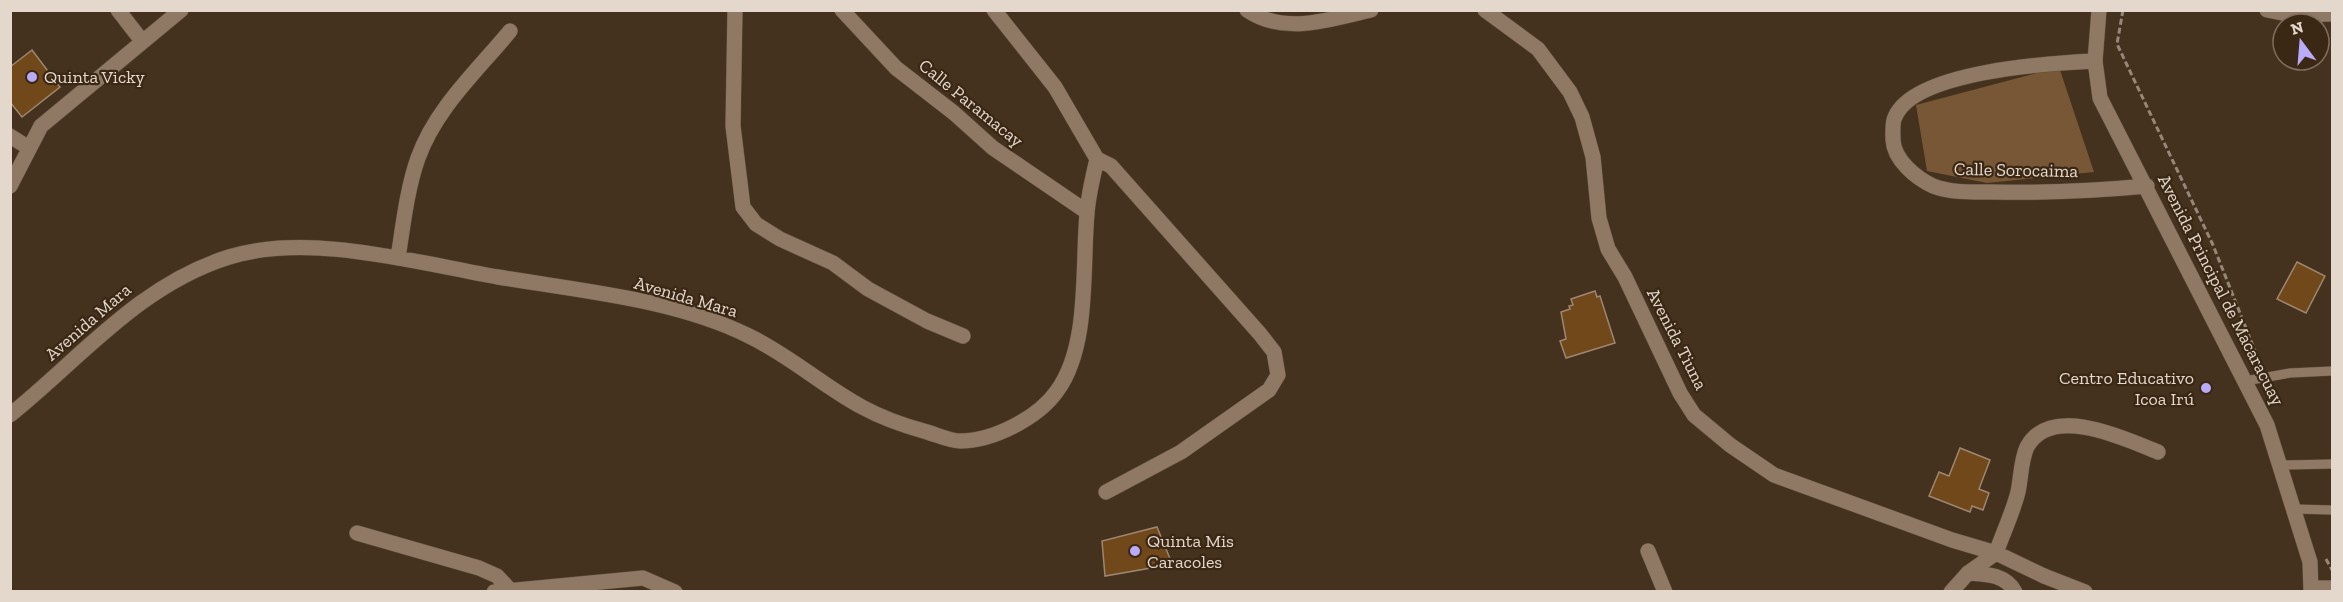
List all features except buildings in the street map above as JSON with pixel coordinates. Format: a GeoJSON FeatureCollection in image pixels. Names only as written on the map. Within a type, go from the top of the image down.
{"type":"FeatureCollection","features":[{"type":"Feature","properties":{"kind":"street"},"geometry":{"type":"LineString","coordinates":[[118,10],[142,40]]}},
{"type":"Feature","properties":{"kind":"street"},"geometry":{"type":"LineString","coordinates":[[10,186],[41,126],[142,40],[182,10]]}},
{"type":"Feature","properties":{"kind":"street"},"geometry":{"type":"LineString","coordinates":[[735,10],[733,126],[743,207],[756,224],[780,239],[833,263],[868,289],[927,321],[963,336]]}},
{"type":"Feature","properties":{"kind":"street","name":"Calle Paramacay"},"geometry":{"type":"LineString","coordinates":[[842,10],[896,69],[954,113],[993,148],[1087,212]]}},
{"type":"Feature","properties":{"kind":"street"},"geometry":{"type":"LineString","coordinates":[[994,10],[1055,87],[1097,159],[1111,166],[1274,352],[1278,375],[1269,390],[1198,441],[1106,492]]}},
{"type":"Feature","properties":{"kind":"street"},"geometry":{"type":"LineString","coordinates":[[1247,10],[1278,25],[1318,22],[1371,10]]}},
{"type":"Feature","properties":{"kind":"street","name":"Avenida Tiuna"},"geometry":{"type":"LineString","coordinates":[[1485,10],[1538,49],[1570,92],[1582,117],[1593,157],[1599,218],[1608,249],[1625,277],[1680,393],[1694,415],[1730,445],[1774,475],[1952,540],[1996,553],[2044,576]]}},
{"type":"Feature","properties":{"kind":"street","name":"Avenida Principal de Macaracuay"},"geometry":{"type":"LineString","coordinates":[[2099,10],[2095,61],[2100,98],[2147,186],[2266,425],[2295,509],[2310,562],[2311,590]]}},
{"type":"Feature","properties":{"kind":"street"},"geometry":{"type":"LineString","coordinates":[[2267,10],[2293,15],[2332,14]]}},
{"type":"Feature","properties":{"kind":"street"},"geometry":{"type":"LineString","coordinates":[[398,258],[418,159],[431,130],[450,99],[510,31]]}},
{"type":"Feature","properties":{"kind":"street","name":"Calle Sorocaima"},"geometry":{"type":"LineString","coordinates":[[2095,61],[2050,63],[1973,75],[1931,87],[1910,99],[1894,117],[1893,141],[1898,157],[1916,176],[1935,186],[1960,191],[2080,192],[2147,186]]}},
{"type":"Feature","properties":{"kind":"street"},"geometry":{"type":"LineString","coordinates":[[10,135],[29,148]]}},
{"type":"Feature","properties":{"kind":"street","name":"Avenida Mara"},"geometry":{"type":"LineString","coordinates":[[10,415],[122,315],[174,280],[230,257],[287,247],[398,258],[635,300],[698,316],[750,336],[862,407],[911,427],[959,441],[989,436],[1037,412],[1057,393],[1076,347],[1087,212],[1097,159]]}},
{"type":"Feature","properties":{"kind":"street"},"geometry":{"type":"LineString","coordinates":[[1951,591],[1968,573],[1996,553],[2017,495],[2027,447],[2042,433],[2064,425],[2087,426],[2158,452]]}},
{"type":"Feature","properties":{"kind":"street"},"geometry":{"type":"LineString","coordinates":[[357,533],[479,568],[497,576],[501,590],[538,590],[643,578],[675,591]]}},
{"type":"Feature","properties":{"kind":"street"},"geometry":{"type":"LineString","coordinates":[[1648,551],[1665,591]]}},
{"type":"Feature","properties":{"kind":"street"},"geometry":{"type":"LineString","coordinates":[[1968,573],[1993,575],[2005,580],[2015,591]]}},
{"type":"Feature","properties":{"kind":"street"},"geometry":{"type":"LineString","coordinates":[[2044,576],[2059,591]]}},
{"type":"Feature","properties":{"kind":"street"},"geometry":{"type":"LineString","coordinates":[[2044,576],[2085,591]]}},
{"type":"Feature","properties":{"kind":"street"},"geometry":{"type":"LineString","coordinates":[[2311,590],[2332,588]]}},
{"type":"Feature","properties":{"kind":"lane"},"geometry":{"type":"LineString","coordinates":[[2245,381],[2332,370]]}},
{"type":"Feature","properties":{"kind":"lane"},"geometry":{"type":"LineString","coordinates":[[2280,465],[2332,464]]}},
{"type":"Feature","properties":{"kind":"lane"},"geometry":{"type":"LineString","coordinates":[[2295,509],[2332,510]]}},
{"type":"Feature","properties":{"kind":"path"},"geometry":{"type":"LineString","coordinates":[[2122,10],[2117,44],[2213,245],[2266,378],[2277,412]]}},
{"type":"Feature","properties":{"kind":"path"},"geometry":{"type":"LineString","coordinates":[[2323,554],[2332,570]]}},
{"type":"Feature","properties":{"kind":"shaded area"},"geometry":{"type":"Polygon","coordinates":[[[2059,67],[2094,172],[1987,183],[1927,171],[1916,105],[2059,67]]]}},
{"type":"Feature","properties":{"kind":"place","name":"Quinta Vicky"},"geometry":{"type":"Point","coordinates":[32,77]}},
{"type":"Feature","properties":{"kind":"place","name":"Centro Educativo Icoa Irú"},"geometry":{"type":"Point","coordinates":[2206,388]}},
{"type":"Feature","properties":{"kind":"place","name":"Quinta Mis Caracoles"},"geometry":{"type":"Point","coordinates":[1135,551]}}]}
